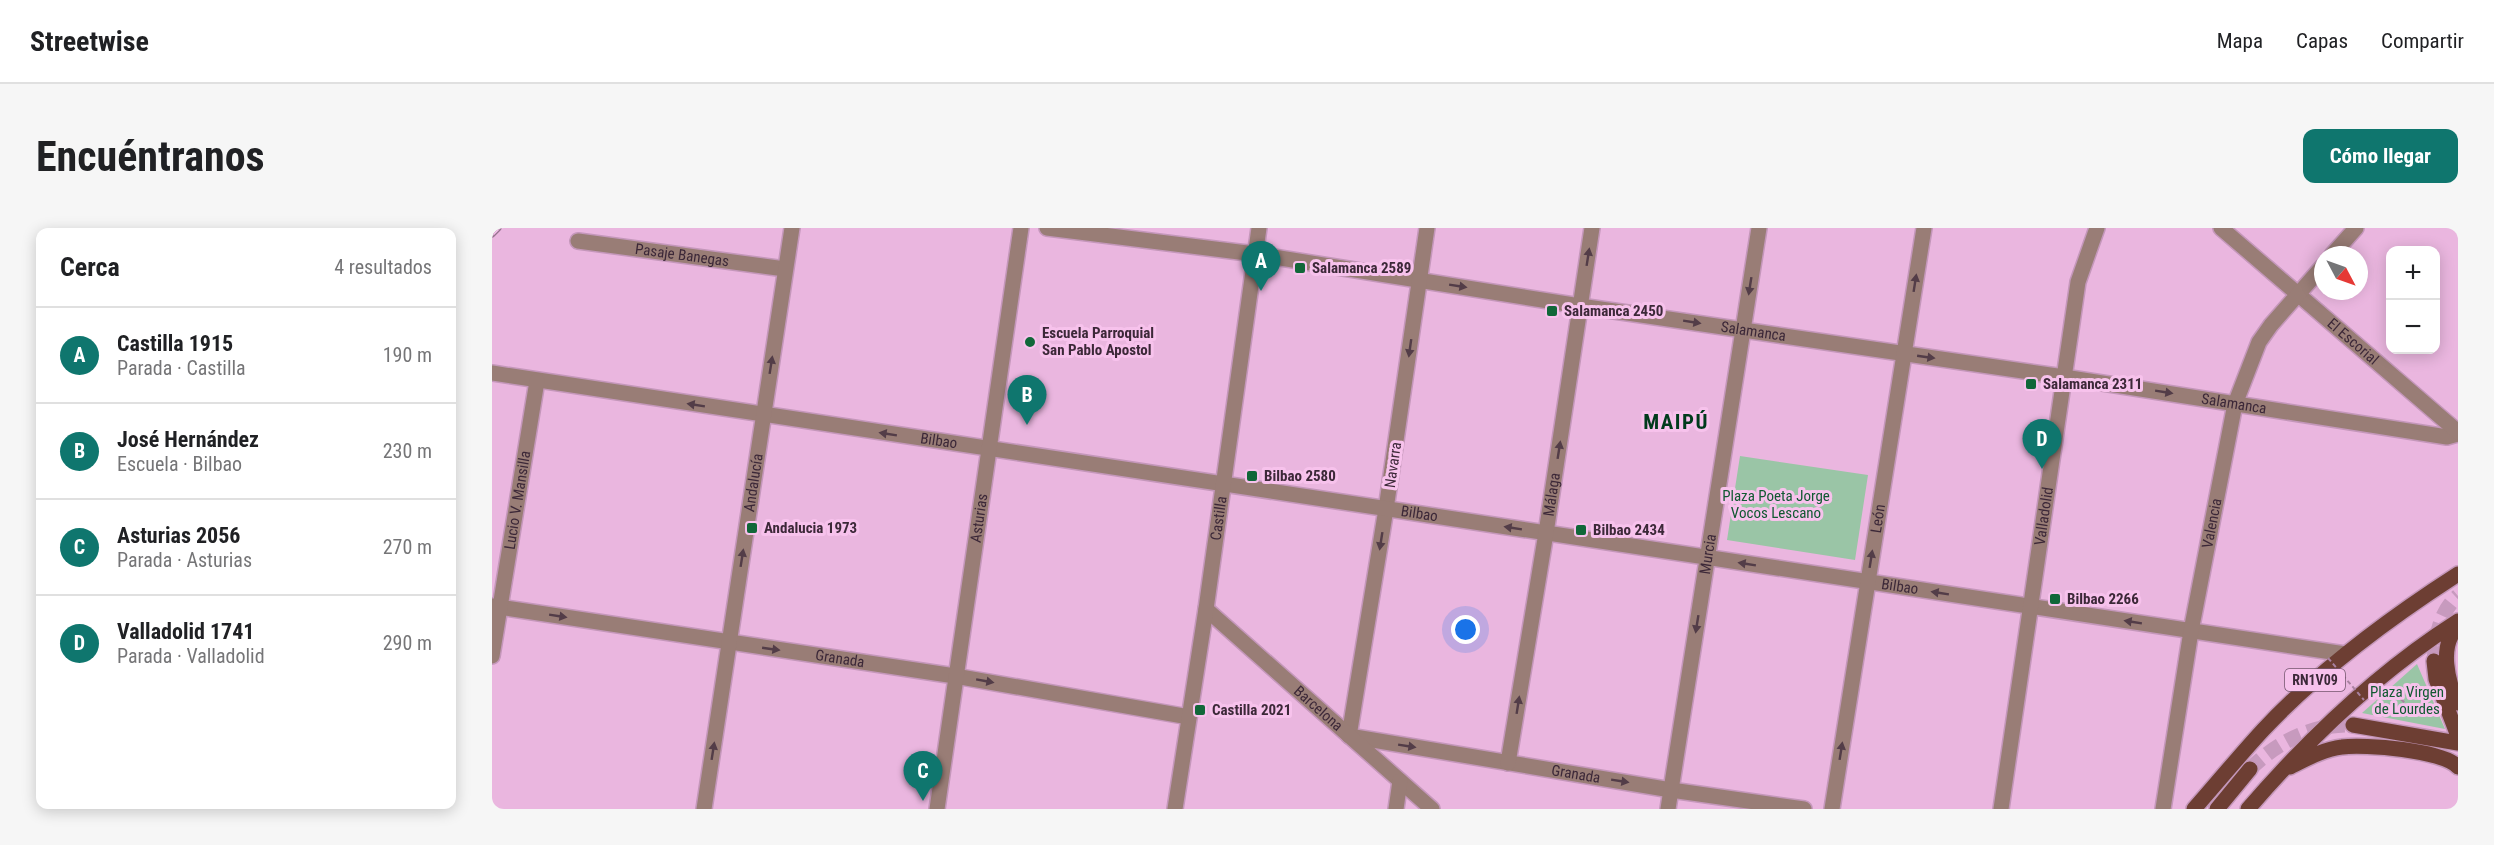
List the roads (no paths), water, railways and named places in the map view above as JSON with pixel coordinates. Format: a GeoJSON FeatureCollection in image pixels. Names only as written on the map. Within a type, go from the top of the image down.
{"type":"FeatureCollection","features":[{"type":"Feature","properties":{"kind":"main road","name":"RN1V09"},"geometry":{"type":"LineString","coordinates":[[2194,809],[2262,730],[2345,654],[2394,616],[2458,574]]}},
{"type":"Feature","properties":{"kind":"main road","name":"RN1V09"},"geometry":{"type":"LineString","coordinates":[[2248,809],[2335,717],[2428,640],[2458,621]]}},
{"type":"Feature","properties":{"kind":"main road"},"geometry":{"type":"LineString","coordinates":[[2458,627],[2449,641],[2447,672],[2448,682],[2458,704]]}},
{"type":"Feature","properties":{"kind":"main road"},"geometry":{"type":"LineString","coordinates":[[2434,661],[2436,679],[2458,736]]}},
{"type":"Feature","properties":{"kind":"main road"},"geometry":{"type":"LineString","coordinates":[[2353,725],[2458,742]]}},
{"type":"Feature","properties":{"kind":"main road"},"geometry":{"type":"LineString","coordinates":[[2282,771],[2308,758],[2340,747],[2355,746],[2428,753],[2454,762],[2458,767]]}},
{"type":"Feature","properties":{"kind":"main road"},"geometry":{"type":"LineString","coordinates":[[2217,809],[2250,769]]}},
{"type":"Feature","properties":{"kind":"street","name":"Andalucía"},"geometry":{"type":"LineString","coordinates":[[704,809],[792,228]]}},
{"type":"Feature","properties":{"kind":"street","name":"Asturias"},"geometry":{"type":"LineString","coordinates":[[937,809],[1021,228]]}},
{"type":"Feature","properties":{"kind":"street","name":"Salamanca"},"geometry":{"type":"LineString","coordinates":[[1047,228],[1255,254],[1580,306],[2064,377],[2447,437],[2458,433]]}},
{"type":"Feature","properties":{"kind":"street","name":"Castilla"},"geometry":{"type":"LineString","coordinates":[[1175,809],[1206,609],[1259,228]]}},
{"type":"Feature","properties":{"kind":"street","name":"Navarra"},"geometry":{"type":"LineString","coordinates":[[1349,736],[1386,509],[1427,228]]}},
{"type":"Feature","properties":{"kind":"street","name":"Málaga"},"geometry":{"type":"LineString","coordinates":[[1508,763],[1546,533],[1592,228]]}},
{"type":"Feature","properties":{"kind":"street","name":"Murcia"},"geometry":{"type":"LineString","coordinates":[[1668,809],[1759,228]]}},
{"type":"Feature","properties":{"kind":"street","name":"León"},"geometry":{"type":"LineString","coordinates":[[1832,809],[1924,228]]}},
{"type":"Feature","properties":{"kind":"street","name":"Valladolid"},"geometry":{"type":"LineString","coordinates":[[2001,809],[2078,282],[2097,228]]}},
{"type":"Feature","properties":{"kind":"street","name":"El Escorial"},"geometry":{"type":"LineString","coordinates":[[2221,228],[2458,433]]}},
{"type":"Feature","properties":{"kind":"street"},"geometry":{"type":"LineString","coordinates":[[2340,246],[2356,228]]}},
{"type":"Feature","properties":{"kind":"street","name":"Pasaje Banegas"},"geometry":{"type":"LineString","coordinates":[[578,241],[785,269]]}},
{"type":"Feature","properties":{"kind":"street","name":"Valencia"},"geometry":{"type":"LineString","coordinates":[[2163,809],[2191,631],[2235,404],[2259,342],[2314,276]]}},
{"type":"Feature","properties":{"kind":"street","name":"Bilbao"},"geometry":{"type":"LineString","coordinates":[[492,373],[2345,654]]}},
{"type":"Feature","properties":{"kind":"street","name":"Lucio V. Mansilla"},"geometry":{"type":"LineString","coordinates":[[492,656],[496,606],[537,381]]}},
{"type":"Feature","properties":{"kind":"street","name":"Granada"},"geometry":{"type":"LineString","coordinates":[[496,606],[729,643],[955,675],[1189,717]]}},
{"type":"Feature","properties":{"kind":"street","name":"Barcelona"},"geometry":{"type":"LineString","coordinates":[[1206,609],[1432,809]]}},
{"type":"Feature","properties":{"kind":"street","name":"Granada"},"geometry":{"type":"LineString","coordinates":[[1349,736],[1671,790],[1804,809]]}},
{"type":"Feature","properties":{"kind":"street"},"geometry":{"type":"LineString","coordinates":[[1396,809],[1400,781]]}},
{"type":"Feature","properties":{"kind":"tunnel"},"geometry":{"type":"LineString","coordinates":[[2434,661],[2437,634],[2443,617],[2458,596]]}},
{"type":"Feature","properties":{"kind":"tunnel"},"geometry":{"type":"LineString","coordinates":[[2250,769],[2272,750],[2297,736],[2325,727],[2353,725]]}},
{"type":"Feature","properties":{"kind":"railway"},"geometry":{"type":"LineString","coordinates":[[492,234],[498,228]]}},
{"type":"Feature","properties":{"kind":"place","name":"Salamanca 2589"},"geometry":{"type":"Point","coordinates":[1300,268]}},
{"type":"Feature","properties":{"kind":"place","name":"Castilla 1915"},"geometry":{"type":"Point","coordinates":[1261,291]}},
{"type":"Feature","properties":{"kind":"place","name":"Salamanca 2450"},"geometry":{"type":"Point","coordinates":[1552,311]}},
{"type":"Feature","properties":{"kind":"place","name":"Escuela Parroquial San Pablo Apostol"},"geometry":{"type":"Point","coordinates":[1030,342]}},
{"type":"Feature","properties":{"kind":"place","name":"Salamanca 2311"},"geometry":{"type":"Point","coordinates":[2031,384]}},
{"type":"Feature","properties":{"kind":"place","name":"José Hernández"},"geometry":{"type":"Point","coordinates":[1027,425]}},
{"type":"Feature","properties":{"kind":"place","name":"Valladolid 1741"},"geometry":{"type":"Point","coordinates":[2042,469]}},
{"type":"Feature","properties":{"kind":"place","name":"Bilbao 2580"},"geometry":{"type":"Point","coordinates":[1252,476]}},
{"type":"Feature","properties":{"kind":"place","name":"Andalucia 1973"},"geometry":{"type":"Point","coordinates":[752,528]}},
{"type":"Feature","properties":{"kind":"place","name":"Bilbao 2434"},"geometry":{"type":"Point","coordinates":[1581,530]}},
{"type":"Feature","properties":{"kind":"place","name":"Bilbao 2266"},"geometry":{"type":"Point","coordinates":[2055,599]}},
{"type":"Feature","properties":{"kind":"place","name":"Castilla 2021"},"geometry":{"type":"Point","coordinates":[1200,710]}},
{"type":"Feature","properties":{"kind":"place","name":"Asturias 2056"},"geometry":{"type":"Point","coordinates":[923,801]}},
{"type":"Feature","properties":{"kind":"district","name":"MAIPÚ"},"geometry":{"type":"Point","coordinates":[1676,422]}},
{"type":"Feature","properties":{"kind":"park label","name":"Plaza Poeta Jorge Vocos Lescano"},"geometry":{"type":"Point","coordinates":[1776,504]}},
{"type":"Feature","properties":{"kind":"park label","name":"Plaza Virgen de Lourdes"},"geometry":{"type":"Point","coordinates":[2407,700]}}]}
